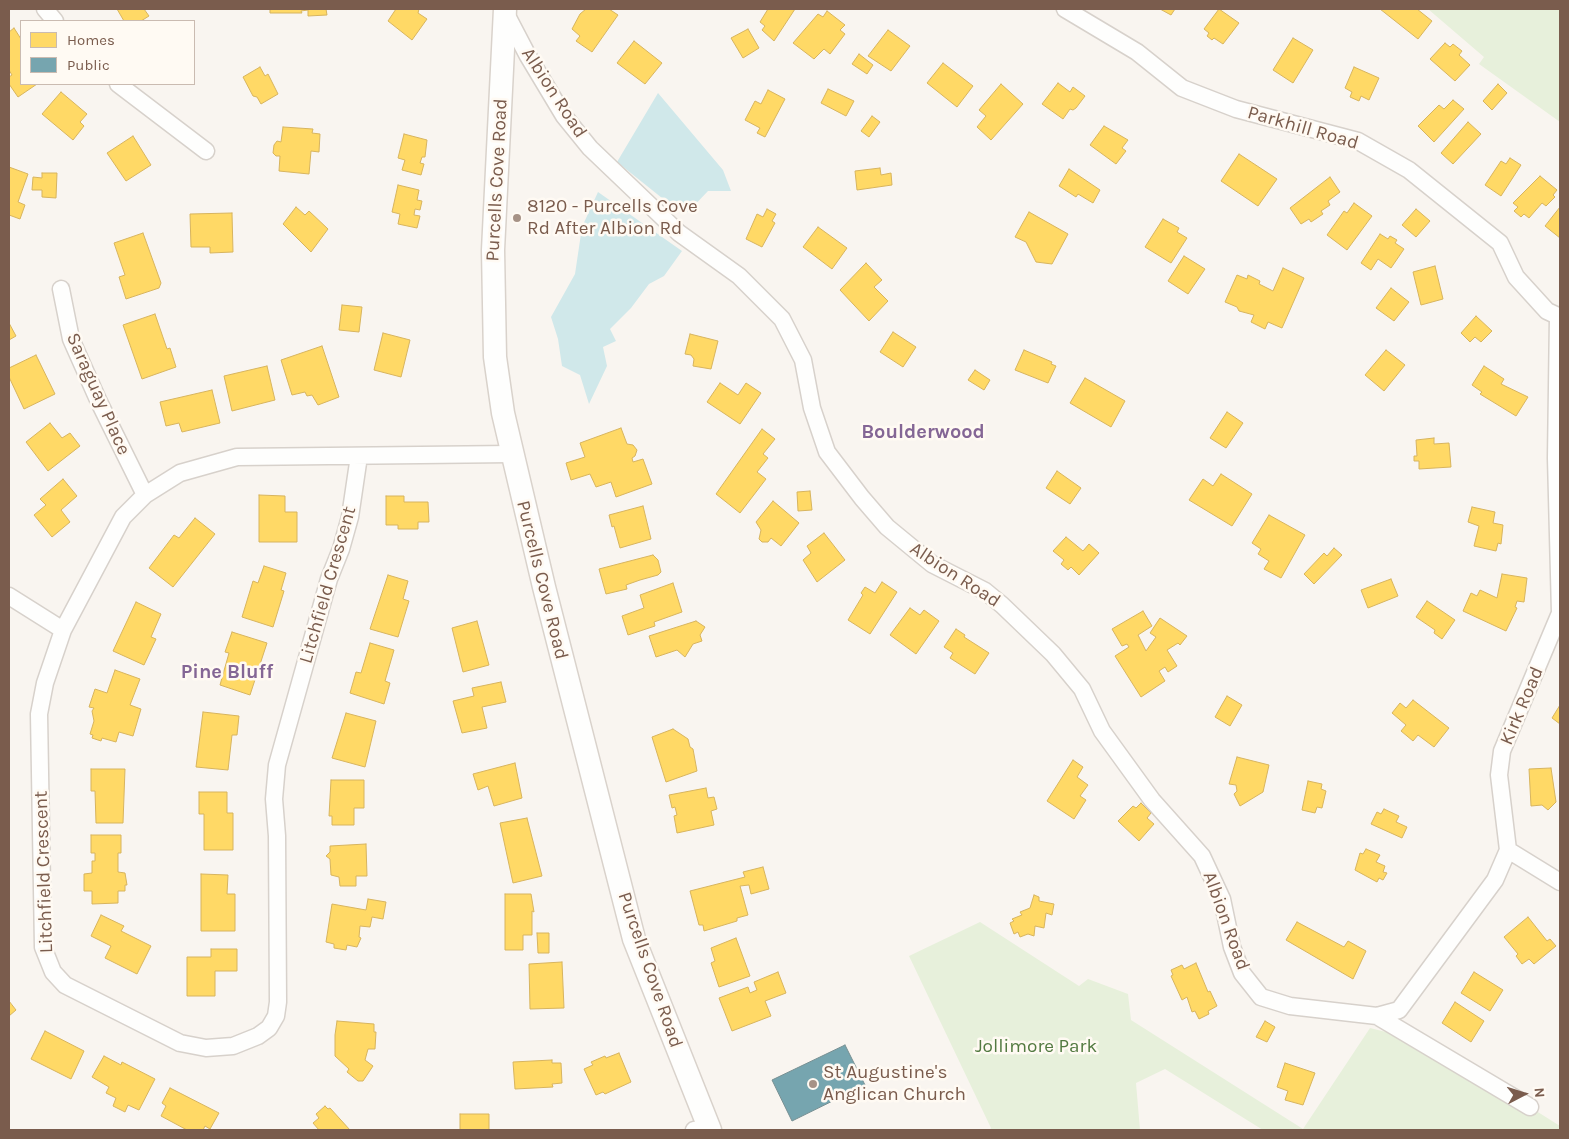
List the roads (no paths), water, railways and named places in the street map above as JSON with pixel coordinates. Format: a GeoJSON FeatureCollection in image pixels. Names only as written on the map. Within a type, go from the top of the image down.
{"type":"FeatureCollection","features":[{"type":"Feature","properties":{"kind":"main road","name":"Purcells Cove Road"},"geometry":{"type":"LineString","coordinates":[[505,10],[492,250],[495,357],[512,454],[634,939],[704,1130]]}},
{"type":"Feature","properties":{"kind":"street"},"geometry":{"type":"LineString","coordinates":[[45,9],[54,20]]}},
{"type":"Feature","properties":{"kind":"street","name":"Parkhill Road"},"geometry":{"type":"LineString","coordinates":[[1065,9],[1137,52],[1182,88],[1236,110],[1358,141],[1409,170],[1500,243],[1516,277],[1547,311],[1559,317]]}},
{"type":"Feature","properties":{"kind":"street","name":"Albion Road"},"geometry":{"type":"LineString","coordinates":[[505,10],[528,56],[564,116],[590,148],[678,233],[739,276],[782,319],[802,360],[812,408],[827,452],[862,498],[887,527],[932,564],[985,591],[1002,605],[1053,654],[1082,689],[1102,731],[1146,792],[1202,856],[1222,899],[1232,947],[1242,973],[1261,997],[1290,1006],[1377,1016],[1530,1108]]}},
{"type":"Feature","properties":{"kind":"street"},"geometry":{"type":"LineString","coordinates":[[119,85],[206,151]]}},
{"type":"Feature","properties":{"kind":"street","name":"Saraguay Place"},"geometry":{"type":"LineString","coordinates":[[62,289],[71,339],[144,495]]}},
{"type":"Feature","properties":{"kind":"street","name":"Kirk Road"},"geometry":{"type":"LineString","coordinates":[[1508,850],[1499,775],[1502,751],[1560,613],[1556,458],[1559,317]]}},
{"type":"Feature","properties":{"kind":"street","name":"Litchfield Crescent"},"geometry":{"type":"LineString","coordinates":[[359,456],[350,517],[341,549],[329,579],[277,765],[274,800],[277,836],[278,1008],[273,1022],[258,1036],[233,1046],[217,1048],[190,1046],[174,1042],[73,990],[58,979],[48,964],[43,937],[39,714],[45,683],[63,630],[123,517],[144,495],[180,473],[237,457],[512,454]]}},
{"type":"Feature","properties":{"kind":"street"},"geometry":{"type":"LineString","coordinates":[[9,596],[63,630]]}},
{"type":"Feature","properties":{"kind":"street"},"geometry":{"type":"LineString","coordinates":[[1377,1016],[1399,1010],[1495,880],[1508,850],[1560,882]]}},
{"type":"Feature","properties":{"kind":"water"},"geometry":{"type":"Polygon","coordinates":[[[658,93],[723,170],[731,191],[708,191],[688,212],[672,206],[617,162],[658,93]]]}},
{"type":"Feature","properties":{"kind":"water"},"geometry":{"type":"Polygon","coordinates":[[[598,192],[682,251],[664,276],[649,284],[631,308],[610,329],[616,341],[603,347],[607,366],[589,404],[580,375],[562,366],[558,339],[551,317],[575,274],[582,227],[598,192]]]}},
{"type":"Feature","properties":{"kind":"place","name":"8120 - Purcells Cove Rd After Albion Rd"},"geometry":{"type":"Point","coordinates":[517,218]}},
{"type":"Feature","properties":{"kind":"place","name":"St Augustine's Anglican Church"},"geometry":{"type":"Point","coordinates":[813,1084]}},
{"type":"Feature","properties":{"kind":"district","name":"Boulderwood"},"geometry":{"type":"Point","coordinates":[923,432]}},
{"type":"Feature","properties":{"kind":"district","name":"Pine Bluff"},"geometry":{"type":"Point","coordinates":[227,672]}},
{"type":"Feature","properties":{"kind":"park label","name":"Jollimore Park"},"geometry":{"type":"Point","coordinates":[1036,1047]}}]}
